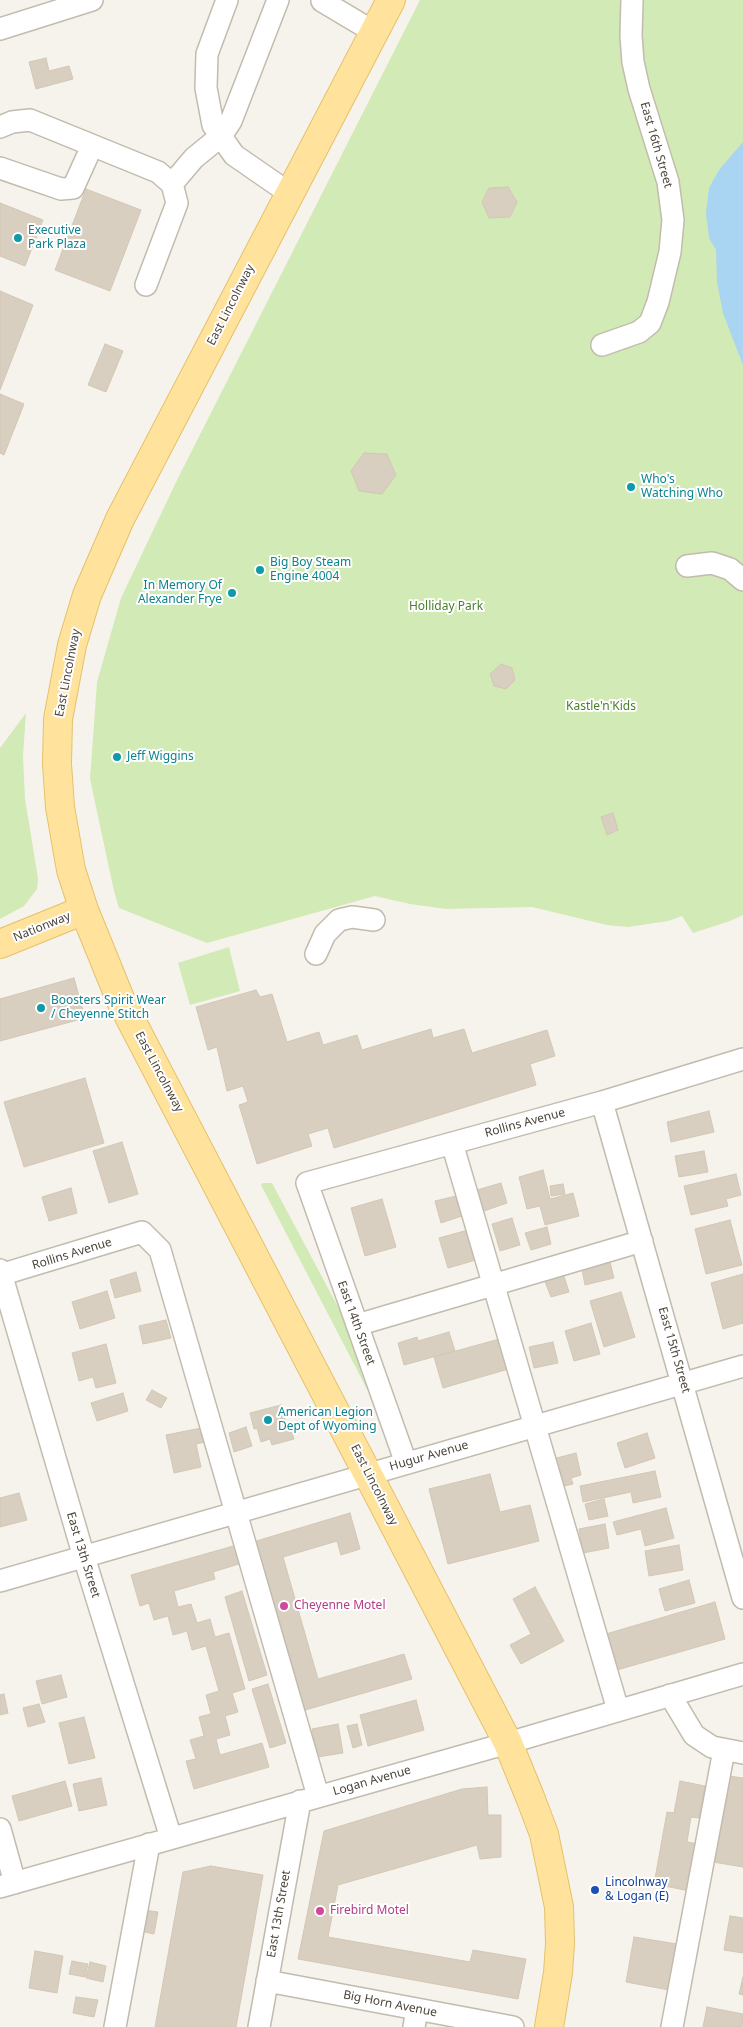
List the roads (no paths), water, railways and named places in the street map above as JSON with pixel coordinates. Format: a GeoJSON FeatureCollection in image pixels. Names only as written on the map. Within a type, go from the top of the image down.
{"type":"FeatureCollection","features":[{"type":"Feature","properties":{"kind":"main road","name":"East Lincolnway"},"geometry":{"type":"LineString","coordinates":[[391,0],[120,519],[87,595],[74,635],[58,719],[57,764],[60,807],[71,870],[84,910],[121,1001],[508,1743],[544,1834],[559,1907],[560,1944],[558,1973],[550,2027]]}},
{"type":"Feature","properties":{"kind":"main road","name":"Nationway"},"geometry":{"type":"LineString","coordinates":[[0,944],[84,910]]}},
{"type":"Feature","properties":{"kind":"street"},"geometry":{"type":"LineString","coordinates":[[0,29],[92,0]]}},
{"type":"Feature","properties":{"kind":"street"},"geometry":{"type":"LineString","coordinates":[[226,0],[207,54],[206,88],[213,125],[234,155],[289,193]]}},
{"type":"Feature","properties":{"kind":"street"},"geometry":{"type":"LineString","coordinates":[[172,184],[194,158],[221,136],[231,120],[278,0]]}},
{"type":"Feature","properties":{"kind":"street","name":"East 16th Street"},"geometry":{"type":"LineString","coordinates":[[602,345],[639,332],[650,323],[658,302],[670,252],[673,220],[668,182],[639,89],[633,62],[631,36],[632,0]]}},
{"type":"Feature","properties":{"kind":"street"},"geometry":{"type":"LineString","coordinates":[[322,1],[374,32]]}},
{"type":"Feature","properties":{"kind":"street"},"geometry":{"type":"LineString","coordinates":[[0,127],[12,122],[30,120],[158,172],[172,184],[177,203],[146,285]]}},
{"type":"Feature","properties":{"kind":"street"},"geometry":{"type":"LineString","coordinates":[[0,168],[61,189],[73,188],[92,146]]}},
{"type":"Feature","properties":{"kind":"street"},"geometry":{"type":"LineString","coordinates":[[687,566],[712,564],[730,569],[743,580]]}},
{"type":"Feature","properties":{"kind":"street"},"geometry":{"type":"LineString","coordinates":[[316,954],[325,934],[339,920],[352,917],[374,920]]}},
{"type":"Feature","properties":{"kind":"street","name":"Rollins Avenue"},"geometry":{"type":"LineString","coordinates":[[307,1183],[602,1102],[743,1059]]}},
{"type":"Feature","properties":{"kind":"street","name":"East 15th Street"},"geometry":{"type":"LineString","coordinates":[[602,1102],[684,1384],[743,1598]]}},
{"type":"Feature","properties":{"kind":"street"},"geometry":{"type":"LineString","coordinates":[[452,1143],[618,1710]]}},
{"type":"Feature","properties":{"kind":"street","name":"East 14th Street"},"geometry":{"type":"LineString","coordinates":[[307,1183],[406,1463]]}},
{"type":"Feature","properties":{"kind":"street","name":"Rollins Avenue"},"geometry":{"type":"LineString","coordinates":[[0,1274],[142,1232],[160,1250],[237,1512]]}},
{"type":"Feature","properties":{"kind":"street"},"geometry":{"type":"LineString","coordinates":[[357,1325],[642,1241]]}},
{"type":"Feature","properties":{"kind":"street","name":"East 13th Street"},"geometry":{"type":"LineString","coordinates":[[0,1274],[84,1557],[171,1838]]}},
{"type":"Feature","properties":{"kind":"street","name":"Hugur Avenue"},"geometry":{"type":"LineString","coordinates":[[0,1582],[368,1473],[743,1366]]}},
{"type":"Feature","properties":{"kind":"street"},"geometry":{"type":"LineString","coordinates":[[237,1512],[309,1799]]}},
{"type":"Feature","properties":{"kind":"street","name":"Logan Avenue"},"geometry":{"type":"LineString","coordinates":[[4,1888],[149,1844],[508,1743],[743,1674]]}},
{"type":"Feature","properties":{"kind":"street"},"geometry":{"type":"LineString","coordinates":[[670,1695],[694,1735],[712,1748],[734,1752],[672,2027]]}},
{"type":"Feature","properties":{"kind":"street","name":"East 13th Street"},"geometry":{"type":"LineString","coordinates":[[259,2027],[267,1981],[309,1799]]}},
{"type":"Feature","properties":{"kind":"street"},"geometry":{"type":"LineString","coordinates":[[0,1829],[4,1888]]}},
{"type":"Feature","properties":{"kind":"street"},"geometry":{"type":"LineString","coordinates":[[115,2027],[149,1844]]}},
{"type":"Feature","properties":{"kind":"street","name":"Big Horn Avenue"},"geometry":{"type":"LineString","coordinates":[[267,1981],[415,2018],[513,2027]]}},
{"type":"Feature","properties":{"kind":"water"},"geometry":{"type":"Polygon","coordinates":[[[743,142],[743,365],[723,313],[717,282],[716,250],[709,238],[706,213],[709,188],[719,170],[743,142]]]}},
{"type":"Feature","properties":{"kind":"place","name":"Executive Park Plaza"},"geometry":{"type":"Point","coordinates":[18,238]}},
{"type":"Feature","properties":{"kind":"place","name":"Who's Watching Who"},"geometry":{"type":"Point","coordinates":[631,487]}},
{"type":"Feature","properties":{"kind":"place","name":"Big Boy Steam Engine 4004"},"geometry":{"type":"Point","coordinates":[260,570]}},
{"type":"Feature","properties":{"kind":"place","name":"In Memory Of Alexander Frye"},"geometry":{"type":"Point","coordinates":[232,593]}},
{"type":"Feature","properties":{"kind":"place","name":"Jeff Wiggins"},"geometry":{"type":"Point","coordinates":[117,757]}},
{"type":"Feature","properties":{"kind":"place","name":"Boosters Spirit Wear / Cheyenne Stitch"},"geometry":{"type":"Point","coordinates":[41,1008]}},
{"type":"Feature","properties":{"kind":"place","name":"American Legion Dept of Wyoming"},"geometry":{"type":"Point","coordinates":[268,1420]}},
{"type":"Feature","properties":{"kind":"place","name":"Cheyenne Motel"},"geometry":{"type":"Point","coordinates":[284,1606]}},
{"type":"Feature","properties":{"kind":"place","name":"Lincolnway & Logan (E)"},"geometry":{"type":"Point","coordinates":[595,1890]}},
{"type":"Feature","properties":{"kind":"place","name":"Firebird Motel"},"geometry":{"type":"Point","coordinates":[320,1911]}},
{"type":"Feature","properties":{"kind":"park label","name":"Holliday Park"},"geometry":{"type":"Point","coordinates":[446,607]}},
{"type":"Feature","properties":{"kind":"park label","name":"Kastle'n'Kids"},"geometry":{"type":"Point","coordinates":[601,707]}}]}
